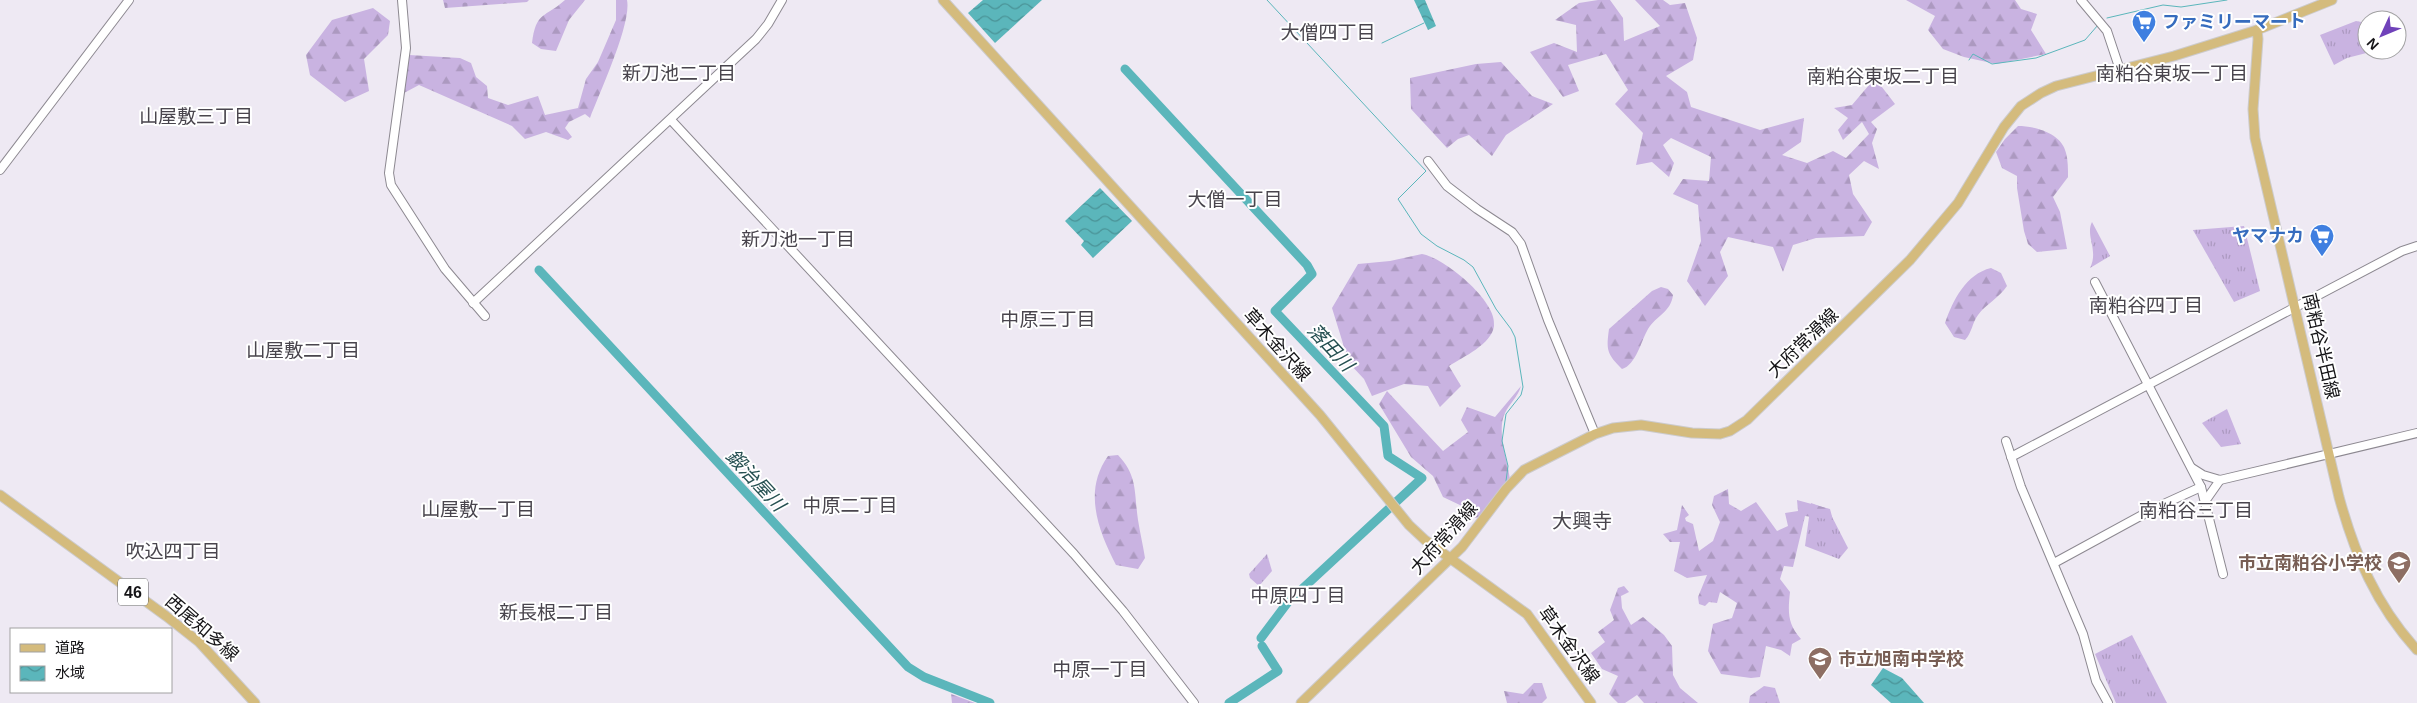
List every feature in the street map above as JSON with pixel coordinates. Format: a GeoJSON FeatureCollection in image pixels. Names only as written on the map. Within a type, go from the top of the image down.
{"type":"FeatureCollection","features":[{"type":"Feature","properties":{"kind":"main road","name":"草木金沢線"},"geometry":{"type":"LineString","coordinates":[[942,0],[1320,415],[1409,525],[1527,614],[1591,703]]}},
{"type":"Feature","properties":{"kind":"main road","name":"大府常滑線"},"geometry":{"type":"LineString","coordinates":[[1301,703],[1452,558],[1524,470],[1595,434],[1614,428],[1642,425],[1692,433],[1720,434],[1730,431],[1747,420],[1926,243],[1958,203],[1990,148],[2021,106],[2056,86],[2174,56],[2256,30],[2332,0]]}},
{"type":"Feature","properties":{"kind":"main road","name":"南粕谷半田線"},"geometry":{"type":"LineString","coordinates":[[2256,30],[2258,38],[2254,109],[2255,138],[2351,540],[2362,567],[2388,614],[2417,650]]}},
{"type":"Feature","properties":{"kind":"main road","name":"西尾知多線"},"geometry":{"type":"LineString","coordinates":[[0,495],[199,642],[255,703]]}},
{"type":"Feature","properties":{"kind":"street"},"geometry":{"type":"LineString","coordinates":[[0,170],[129,0]]}},
{"type":"Feature","properties":{"kind":"street"},"geometry":{"type":"LineString","coordinates":[[402,0],[406,48],[389,172],[391,185],[445,269],[485,316]]}},
{"type":"Feature","properties":{"kind":"street"},"geometry":{"type":"LineString","coordinates":[[473,302],[756,39],[768,24],[782,0]]}},
{"type":"Feature","properties":{"kind":"street"},"geometry":{"type":"LineString","coordinates":[[2081,0],[2107,31],[2120,70]]}},
{"type":"Feature","properties":{"kind":"street"},"geometry":{"type":"LineString","coordinates":[[670,120],[1074,554],[1135,626],[1194,703]]}},
{"type":"Feature","properties":{"kind":"street"},"geometry":{"type":"LineString","coordinates":[[1428,161],[1444,184],[1466,202],[1512,232],[1522,244],[1548,320],[1595,434]]}},
{"type":"Feature","properties":{"kind":"street"},"geometry":{"type":"LineString","coordinates":[[2010,457],[2149,383],[2212,353],[2295,306],[2402,251],[2417,246]]}},
{"type":"Feature","properties":{"kind":"street"},"geometry":{"type":"LineString","coordinates":[[2095,282],[2201,486],[2223,574]]}},
{"type":"Feature","properties":{"kind":"street"},"geometry":{"type":"LineString","coordinates":[[2191,467],[2203,475],[2220,480],[2417,433]]}},
{"type":"Feature","properties":{"kind":"street"},"geometry":{"type":"LineString","coordinates":[[2006,441],[2021,487],[2083,634],[2096,681],[2108,703]]}},
{"type":"Feature","properties":{"kind":"street"},"geometry":{"type":"LineString","coordinates":[[2206,500],[2220,480]]}},
{"type":"Feature","properties":{"kind":"street"},"geometry":{"type":"LineString","coordinates":[[2054,563],[2154,508],[2201,486]]}},
{"type":"Feature","properties":{"kind":"green space"},"geometry":{"type":"Polygon","coordinates":[[[443,0],[529,0],[527,2],[445,8],[443,0]]]}},
{"type":"Feature","properties":{"kind":"green space"},"geometry":{"type":"Polygon","coordinates":[[[565,0],[585,0],[569,20],[556,51],[541,49],[532,43],[536,25],[542,16],[565,0]]]}},
{"type":"Feature","properties":{"kind":"green space"},"geometry":{"type":"Polygon","coordinates":[[[616,0],[627,0],[625,25],[620,41],[590,118],[585,114],[569,122],[565,128],[572,137],[568,140],[546,132],[525,139],[512,126],[419,85],[404,93],[409,55],[460,58],[471,63],[476,77],[487,86],[488,98],[508,105],[538,96],[545,115],[578,108],[586,79],[598,62],[616,20],[616,0]]]}},
{"type":"Feature","properties":{"kind":"green space"},"geometry":{"type":"Polygon","coordinates":[[[1610,0],[1623,18],[1624,41],[1660,26],[1635,0],[1663,0],[1670,5],[1685,3],[1697,38],[1693,60],[1666,76],[1687,92],[1691,107],[1760,130],[1804,118],[1801,142],[1782,155],[1807,163],[1833,151],[1846,158],[1869,134],[1862,122],[1843,140],[1838,130],[1848,118],[1834,108],[1852,105],[1875,78],[1895,104],[1871,122],[1877,129],[1872,143],[1879,169],[1864,161],[1849,175],[1853,194],[1872,222],[1864,236],[1816,238],[1793,245],[1783,272],[1773,247],[1728,237],[1720,252],[1728,276],[1705,306],[1687,281],[1701,241],[1698,205],[1673,194],[1683,179],[1709,181],[1711,157],[1671,138],[1663,145],[1674,163],[1669,177],[1652,162],[1636,165],[1643,133],[1615,104],[1628,90],[1606,54],[1568,65],[1579,91],[1563,97],[1530,52],[1554,43],[1577,52],[1576,25],[1555,20],[1579,3],[1610,0]]]}},
{"type":"Feature","properties":{"kind":"green space"},"geometry":{"type":"Polygon","coordinates":[[[1906,0],[2015,0],[2021,9],[2037,14],[2031,30],[2046,54],[1996,64],[1964,57],[1943,49],[1928,30],[1935,16],[1906,0]]]}},
{"type":"Feature","properties":{"kind":"green space"},"geometry":{"type":"Polygon","coordinates":[[[373,8],[390,21],[388,35],[364,59],[369,91],[345,102],[310,75],[306,55],[332,20],[373,8]]]}},
{"type":"Feature","properties":{"kind":"green space"},"geometry":{"type":"Polygon","coordinates":[[[2357,21],[2357,55],[2334,65],[2320,35],[2357,21]]]}},
{"type":"Feature","properties":{"kind":"green space"},"geometry":{"type":"Polygon","coordinates":[[[1501,62],[1532,96],[1553,104],[1506,135],[1492,156],[1469,135],[1458,139],[1447,148],[1411,109],[1410,78],[1476,64],[1501,62]]]}},
{"type":"Feature","properties":{"kind":"green space"},"geometry":{"type":"Polygon","coordinates":[[[2018,126],[2032,127],[2047,132],[2059,140],[2066,153],[2068,177],[2053,197],[2060,212],[2067,249],[2037,252],[2028,244],[2017,188],[2017,176],[2002,168],[1996,152],[2005,139],[2018,126]]]}},
{"type":"Feature","properties":{"kind":"green space"},"geometry":{"type":"Polygon","coordinates":[[[2092,222],[2110,256],[2090,268],[2093,255],[2090,233],[2092,222]]]}},
{"type":"Feature","properties":{"kind":"green space"},"geometry":{"type":"Polygon","coordinates":[[[2244,226],[2260,291],[2234,302],[2193,230],[2244,226]]]}},
{"type":"Feature","properties":{"kind":"green space"},"geometry":{"type":"Polygon","coordinates":[[[1422,254],[1443,263],[1467,282],[1479,293],[1493,316],[1494,326],[1488,339],[1449,366],[1461,386],[1440,407],[1428,386],[1404,384],[1372,396],[1364,379],[1349,363],[1332,308],[1358,264],[1390,261],[1422,254]]]}},
{"type":"Feature","properties":{"kind":"green space"},"geometry":{"type":"Polygon","coordinates":[[[1991,268],[2001,273],[2007,286],[1978,315],[1965,340],[1954,337],[1945,323],[1956,297],[1974,276],[1991,268]]]}},
{"type":"Feature","properties":{"kind":"green space"},"geometry":{"type":"Polygon","coordinates":[[[1661,287],[1668,289],[1673,295],[1672,301],[1648,329],[1635,358],[1627,367],[1622,369],[1609,351],[1609,329],[1652,291],[1661,287]]]}},
{"type":"Feature","properties":{"kind":"green space"},"geometry":{"type":"Polygon","coordinates":[[[1521,386],[1505,413],[1502,428],[1503,446],[1510,480],[1480,517],[1467,519],[1462,506],[1443,497],[1433,476],[1411,457],[1379,404],[1387,391],[1443,451],[1468,432],[1461,420],[1467,407],[1495,417],[1521,386]]]}},
{"type":"Feature","properties":{"kind":"green space"},"geometry":{"type":"Polygon","coordinates":[[[2227,409],[2241,444],[2221,447],[2202,423],[2227,409]]]}},
{"type":"Feature","properties":{"kind":"green space"},"geometry":{"type":"Polygon","coordinates":[[[1118,455],[1129,470],[1134,485],[1145,558],[1138,569],[1116,565],[1109,552],[1096,511],[1096,483],[1100,469],[1108,456],[1118,455]]]}},
{"type":"Feature","properties":{"kind":"green space"},"geometry":{"type":"Polygon","coordinates":[[[1728,489],[1729,504],[1741,511],[1756,502],[1777,531],[1788,526],[1785,513],[1798,511],[1797,500],[1830,509],[1833,520],[1805,516],[1793,567],[1784,566],[1780,579],[1790,592],[1791,623],[1801,639],[1792,644],[1790,656],[1781,650],[1766,646],[1760,677],[1751,678],[1721,674],[1708,651],[1713,624],[1732,618],[1737,603],[1720,592],[1717,603],[1709,602],[1705,606],[1699,604],[1698,597],[1707,575],[1687,578],[1674,571],[1680,542],[1670,542],[1663,534],[1677,530],[1682,505],[1689,515],[1685,518],[1686,521],[1693,524],[1699,551],[1713,541],[1720,522],[1712,505],[1714,496],[1728,489]]]}},
{"type":"Feature","properties":{"kind":"green space"},"geometry":{"type":"Polygon","coordinates":[[[1811,503],[1828,509],[1848,548],[1839,559],[1805,546],[1811,503]]]}},
{"type":"Feature","properties":{"kind":"green space"},"geometry":{"type":"Polygon","coordinates":[[[1267,554],[1272,571],[1259,586],[1250,578],[1249,574],[1267,554]]]}},
{"type":"Feature","properties":{"kind":"green space"},"geometry":{"type":"Polygon","coordinates":[[[1624,586],[1629,592],[1621,596],[1622,608],[1631,625],[1643,617],[1664,635],[1672,646],[1673,675],[1680,688],[1698,703],[1644,703],[1637,695],[1625,703],[1618,703],[1609,694],[1618,676],[1602,669],[1591,653],[1605,642],[1598,632],[1614,620],[1610,610],[1618,588],[1624,586]]]}},
{"type":"Feature","properties":{"kind":"green space"},"geometry":{"type":"Polygon","coordinates":[[[2132,635],[2167,703],[2116,703],[2095,654],[2132,635]]]}},
{"type":"Feature","properties":{"kind":"green space"},"geometry":{"type":"Polygon","coordinates":[[[1534,683],[1542,683],[1547,698],[1542,703],[1507,703],[1504,691],[1523,694],[1534,683]]]}},
{"type":"Feature","properties":{"kind":"green space"},"geometry":{"type":"Polygon","coordinates":[[[1764,686],[1775,688],[1780,703],[1749,703],[1750,696],[1764,686]]]}},
{"type":"Feature","properties":{"kind":"green space"},"geometry":{"type":"Polygon","coordinates":[[[951,694],[975,703],[952,703],[951,694]]]}},
{"type":"Feature","properties":{"kind":"water"},"geometry":{"type":"Polygon","coordinates":[[[983,0],[1042,0],[995,43],[968,13],[983,0]]]}},
{"type":"Feature","properties":{"kind":"water"},"geometry":{"type":"Polygon","coordinates":[[[1414,0],[1425,0],[1436,26],[1428,30],[1414,0]]]}},
{"type":"Feature","properties":{"kind":"water"},"geometry":{"type":"Polygon","coordinates":[[[1100,188],[1132,221],[1093,258],[1081,245],[1084,241],[1065,221],[1100,188]]]}},
{"type":"Feature","properties":{"kind":"water"},"geometry":{"type":"Polygon","coordinates":[[[1883,668],[1902,678],[1924,703],[1891,703],[1871,685],[1883,668]]]}},
{"type":"Feature","properties":{"kind":"waterway"},"geometry":{"type":"LineString","coordinates":[[1267,0],[1426,171],[1398,199],[1421,234],[1437,246],[1464,260],[1473,267],[1496,309],[1515,337],[1523,387],[1521,395],[1506,414],[1502,441],[1508,466],[1506,481]]}},
{"type":"Feature","properties":{"kind":"waterway"},"geometry":{"type":"LineString","coordinates":[[2107,18],[2163,5],[2181,7],[2227,0]]}},
{"type":"Feature","properties":{"kind":"waterway"},"geometry":{"type":"LineString","coordinates":[[1382,43],[1424,23]]}},
{"type":"Feature","properties":{"kind":"waterway"},"geometry":{"type":"LineString","coordinates":[[1969,60],[1973,54],[1992,64],[2036,58],[2085,40],[2098,25]]}},
{"type":"Feature","properties":{"kind":"waterway","name":"落田川"},"geometry":{"type":"LineString","coordinates":[[1125,69],[1307,265],[1312,274],[1275,311],[1384,426],[1388,456],[1422,478],[1288,602],[1261,638]]}},
{"type":"Feature","properties":{"kind":"waterway","name":"鍛治屋川"},"geometry":{"type":"LineString","coordinates":[[539,270],[908,667],[924,677],[990,703]]}},
{"type":"Feature","properties":{"kind":"waterway","name":"落田川"},"geometry":{"type":"LineString","coordinates":[[1229,703],[1278,671],[1262,646]]}},
{"type":"Feature","properties":{"kind":"place","name":"ファミリーマート"},"geometry":{"type":"Point","coordinates":[2144,43]}},
{"type":"Feature","properties":{"kind":"place","name":"ヤマナカ"},"geometry":{"type":"Point","coordinates":[2322,257]}},
{"type":"Feature","properties":{"kind":"place","name":"市立南粕谷小学校"},"geometry":{"type":"Point","coordinates":[2399,584]}},
{"type":"Feature","properties":{"kind":"place","name":"市立旭南中学校"},"geometry":{"type":"Point","coordinates":[1820,680]}},
{"type":"Feature","properties":{"kind":"district","name":"大僧四丁目"},"geometry":{"type":"Point","coordinates":[1328,32]}},
{"type":"Feature","properties":{"kind":"district","name":"新刀池二丁目"},"geometry":{"type":"Point","coordinates":[679,73]}},
{"type":"Feature","properties":{"kind":"district","name":"南粕谷東坂一丁目"},"geometry":{"type":"Point","coordinates":[2172,73]}},
{"type":"Feature","properties":{"kind":"district","name":"南粕谷東坂二丁目"},"geometry":{"type":"Point","coordinates":[1883,76]}},
{"type":"Feature","properties":{"kind":"district","name":"山屋敷三丁目"},"geometry":{"type":"Point","coordinates":[196,116]}},
{"type":"Feature","properties":{"kind":"district","name":"大僧一丁目"},"geometry":{"type":"Point","coordinates":[1235,199]}},
{"type":"Feature","properties":{"kind":"district","name":"新刀池一丁目"},"geometry":{"type":"Point","coordinates":[798,239]}},
{"type":"Feature","properties":{"kind":"district","name":"南粕谷四丁目"},"geometry":{"type":"Point","coordinates":[2146,305]}},
{"type":"Feature","properties":{"kind":"district","name":"中原三丁目"},"geometry":{"type":"Point","coordinates":[1048,319]}},
{"type":"Feature","properties":{"kind":"district","name":"山屋敷二丁目"},"geometry":{"type":"Point","coordinates":[303,350]}},
{"type":"Feature","properties":{"kind":"district","name":"中原二丁目"},"geometry":{"type":"Point","coordinates":[850,505]}},
{"type":"Feature","properties":{"kind":"district","name":"山屋敷一丁目"},"geometry":{"type":"Point","coordinates":[478,509]}},
{"type":"Feature","properties":{"kind":"district","name":"南粕谷三丁目"},"geometry":{"type":"Point","coordinates":[2196,510]}},
{"type":"Feature","properties":{"kind":"district","name":"大興寺"},"geometry":{"type":"Point","coordinates":[1582,521]}},
{"type":"Feature","properties":{"kind":"district","name":"吹込四丁目"},"geometry":{"type":"Point","coordinates":[173,551]}},
{"type":"Feature","properties":{"kind":"district","name":"中原四丁目"},"geometry":{"type":"Point","coordinates":[1298,595]}},
{"type":"Feature","properties":{"kind":"district","name":"新長根二丁目"},"geometry":{"type":"Point","coordinates":[556,612]}},
{"type":"Feature","properties":{"kind":"district","name":"中原一丁目"},"geometry":{"type":"Point","coordinates":[1100,669]}}]}
